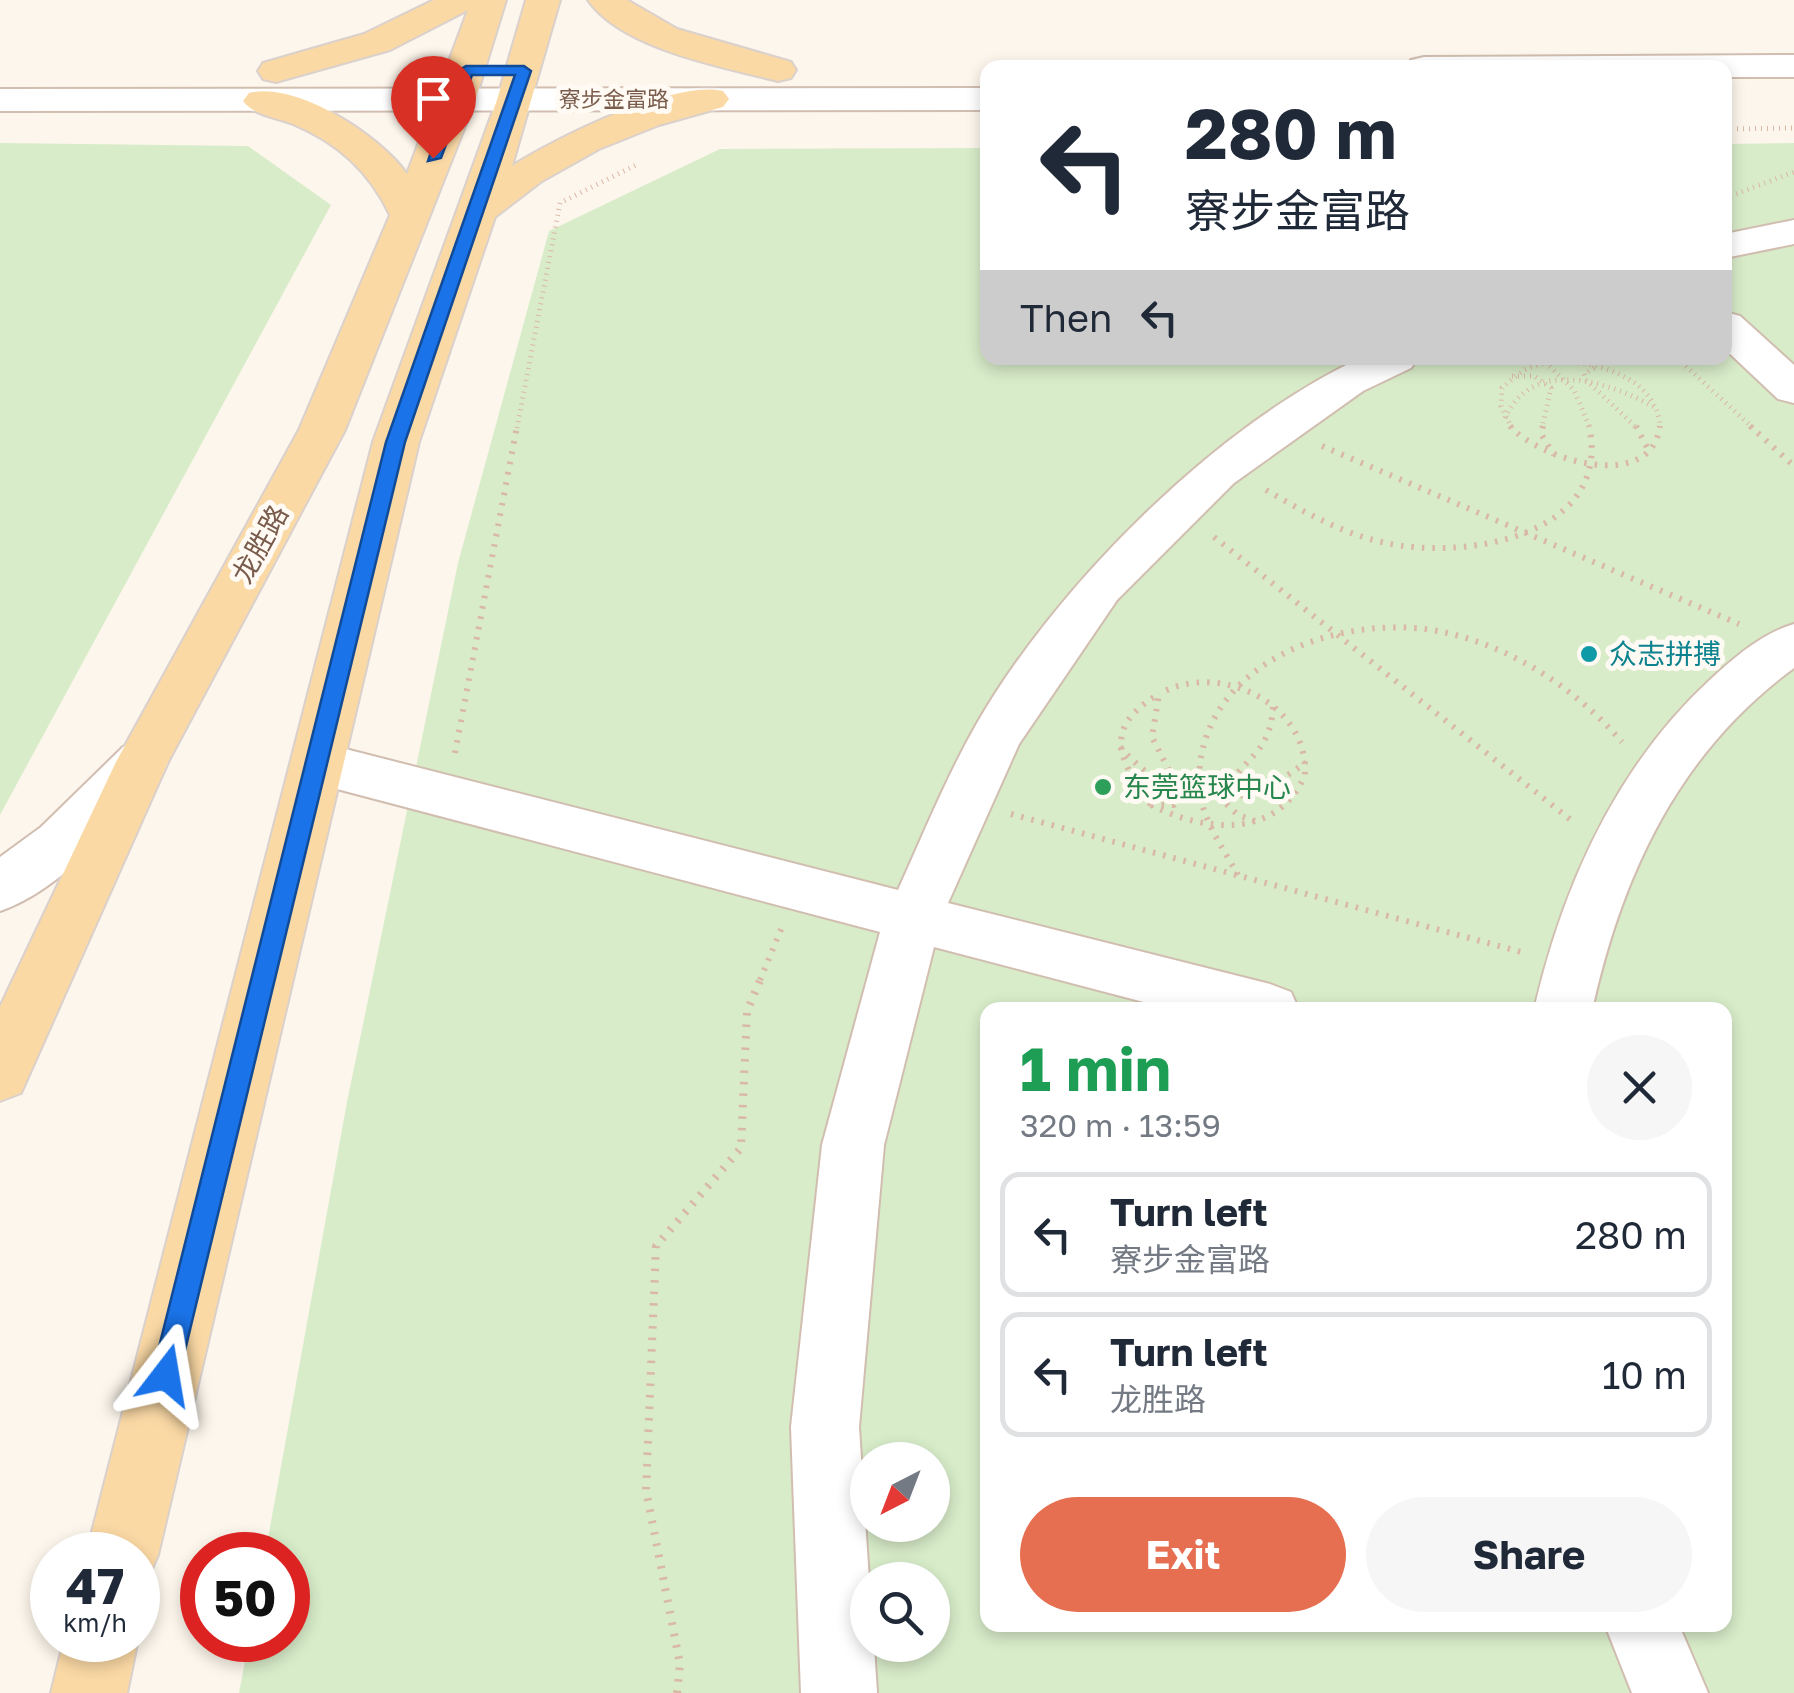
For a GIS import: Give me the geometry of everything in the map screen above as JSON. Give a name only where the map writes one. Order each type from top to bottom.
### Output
[{"type":"main road","points":[[269,86],[377,42],[461,0]]},
{"type":"main road","name":"龙胜路","points":[[0,1074],[92,863],[142,762],[322,430],[461,86],[488,0]]},
{"type":"main road","points":[[128,1532],[396,442],[520,85],[543,0]]},
{"type":"main road","points":[[605,0],[630,18],[674,40],[778,70]]},
{"type":"main road","points":[[269,86],[359,144],[392,176],[410,215]]},
{"type":"main road","points":[[476,214],[523,174],[579,142],[642,116],[710,99]]},
{"type":"main road","points":[[89,1693],[97,1662]]},
{"type":"street","points":[[1732,66],[1794,66]]},
{"type":"street","name":"寮步金富路","points":[[0,72],[269,86],[461,86],[778,70],[980,69]]},
{"type":"street","name":"寮步金富路","points":[[520,85],[710,99],[980,98]]},
{"type":"street","name":"寮步金富路","points":[[0,100],[269,86]]},
{"type":"street","points":[[1732,99],[1794,99]]},
{"type":"street","points":[[1732,245],[1794,232]]},
{"type":"street","points":[[1732,331],[1794,389]]},
{"type":"street","points":[[839,1693],[825,1427],[853,1145],[913,917],[997,735],[1100,588],[1228,465],[1348,382],[1382,365]]},
{"type":"street","points":[[1567,988],[1613,852],[1654,783],[1684,738],[1764,662],[1791,643]]},
{"type":"street","points":[[0,888],[60,844],[142,762]]},
{"type":"street","points":[[318,763],[1239,1002]]},
{"type":"street","points":[[1645,1632],[1670,1693]]},
{"type":"path","points":[[1732,128],[1794,128]]},
{"type":"path","points":[[447,796],[560,203],[643,161]]},
{"type":"path","points":[[1732,195],[1794,172]]},
{"type":"path","points":[[1534,365],[1512,376],[1502,388],[1499,404],[1504,420],[1518,435],[1554,456],[1591,464],[1616,464],[1648,450],[1661,428],[1656,408],[1626,379],[1583,365]]},
{"type":"path","points":[[1228,465],[1306,515],[1375,541],[1402,546],[1466,546],[1528,534],[1564,511],[1586,482],[1591,464],[1593,432],[1586,411],[1566,380],[1550,365]]},
{"type":"path","points":[[1684,365],[1794,466]]},
{"type":"path","points":[[1599,367],[1584,374],[1586,380],[1634,420],[1648,450]]},
{"type":"path","points":[[1512,376],[1534,376],[1548,382],[1553,392],[1541,434],[1554,456]]},
{"type":"path","points":[[1504,420],[1517,397],[1548,382],[1566,380],[1586,380],[1624,389],[1656,408]]},
{"type":"path","points":[[1280,428],[1791,643]]},
{"type":"path","points":[[1180,510],[1613,852]]},
{"type":"path","points":[[1238,875],[1212,827],[1199,785],[1205,743],[1216,710],[1234,686],[1291,647],[1336,634],[1440,631],[1500,652],[1557,680],[1609,725],[1654,783]]},
{"type":"path","points":[[1204,682],[1234,686],[1272,706],[1300,734],[1306,762],[1304,781],[1292,802],[1256,822],[1212,827],[1180,820],[1152,805],[1130,784],[1119,760],[1129,714],[1159,692],[1204,682]]},
{"type":"path","points":[[1159,692],[1152,738],[1181,794]]},
{"type":"path","points":[[1221,800],[1226,787],[1267,747],[1272,706]]},
{"type":"path","points":[[1119,746],[1148,776],[1181,794],[1202,799],[1221,800],[1267,791],[1306,762]]},
{"type":"path","points":[[1152,805],[1174,804],[1181,794]]},
{"type":"path","points":[[1221,800],[1238,815],[1256,822]]},
{"type":"path","points":[[966,802],[1238,875],[1567,988]]},
{"type":"path","points":[[677,1693],[680,1664],[646,1490],[656,1246],[742,1148],[747,1011],[799,888]]},
{"type":"green space","points":[[0,143],[248,146],[331,205],[0,815]]},
{"type":"green space","name":"东莞篮球中心","points":[[1794,143],[1794,1693],[239,1693],[245,1662],[310,1662],[310,1532],[269,1532],[347,1102],[458,563],[549,231],[720,149],[980,148],[980,365],[1732,365],[1732,144]]},
{"type":"place","name":"众志拼搏","points":[[1589,654]]},
{"type":"place","name":"东莞篮球中心","points":[[1103,787]]},
{"type":"route","points":[[166,1375],[396,442],[524,71],[466,71],[433,158]]}]
